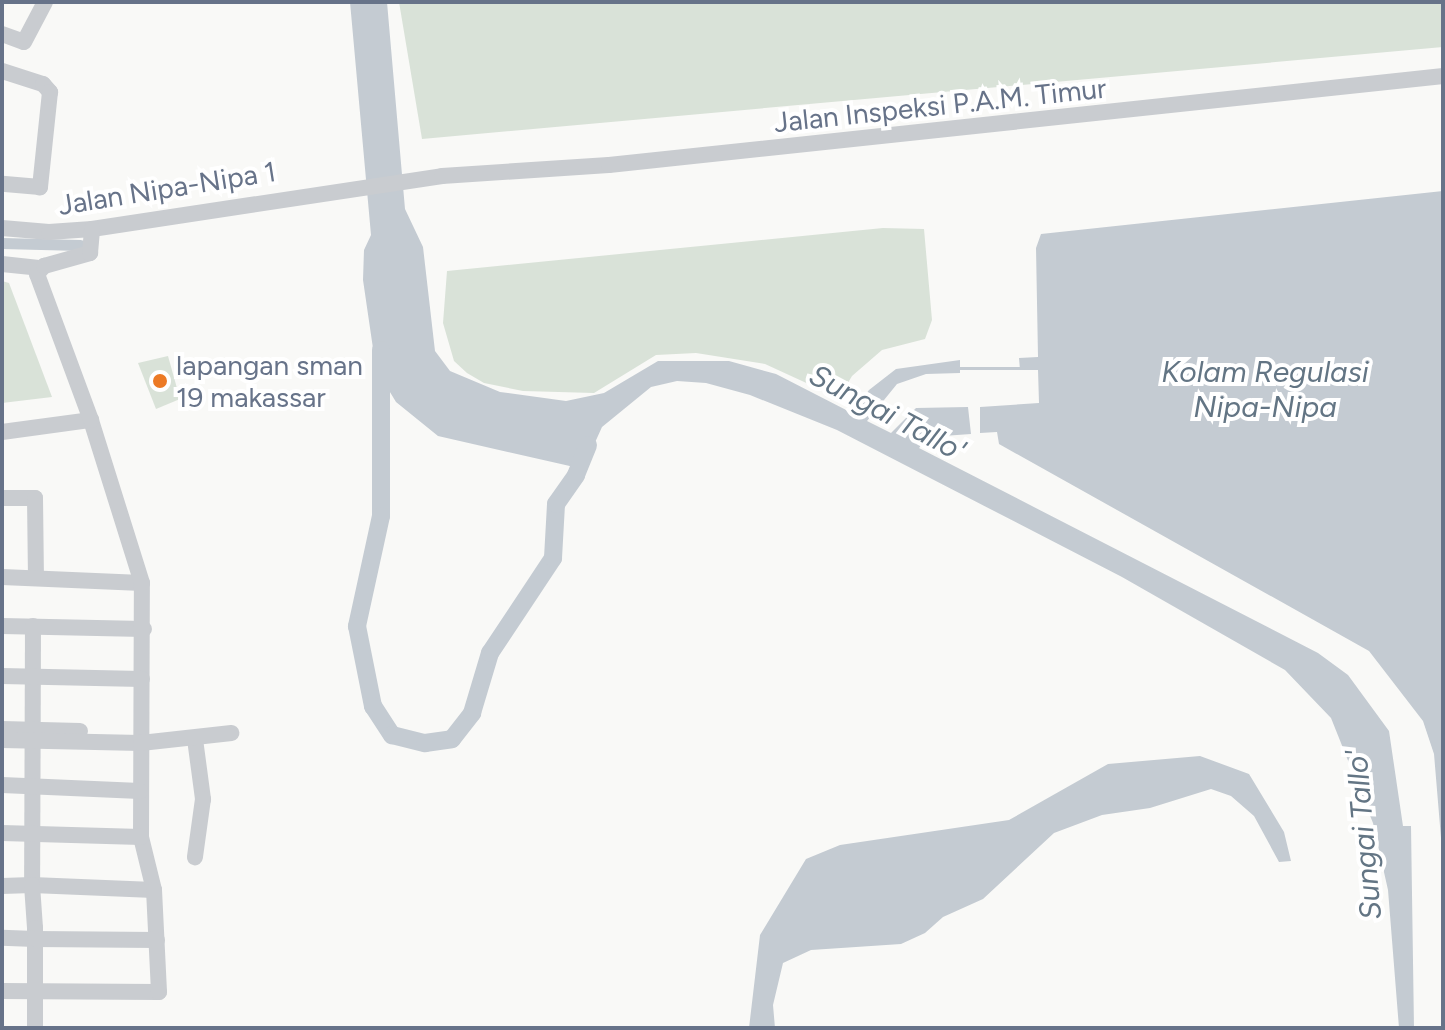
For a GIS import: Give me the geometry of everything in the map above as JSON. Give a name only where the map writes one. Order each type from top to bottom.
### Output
[{"type":"street","points":[[2,34],[20,42],[30,36],[45,2]]},
{"type":"street","points":[[2,72],[43,84],[50,92],[40,187],[2,184]]},
{"type":"street","name":"Jalan Inspeksi P.A.M. Timur","points":[[339,188],[442,176],[609,165],[1443,76]]},
{"type":"street","name":"Jalan Nipa-Nipa 1","points":[[2,228],[49,232],[92,229],[339,188]]},
{"type":"street","points":[[2,264],[39,268],[90,253],[92,229]]},
{"type":"street","points":[[2,991],[159,992],[154,890],[141,837],[142,583],[91,420],[38,280],[39,268]]},
{"type":"street","points":[[2,432],[91,420]]},
{"type":"street","points":[[2,498],[35,498],[36,577]]},
{"type":"street","points":[[2,577],[142,583]]},
{"type":"street","points":[[2,626],[144,629]]},
{"type":"street","points":[[33,626],[35,1028]]},
{"type":"street","points":[[2,676],[142,679]]},
{"type":"street","points":[[2,729],[33,735],[195,739],[231,733]]},
{"type":"street","points":[[2,740],[33,735]]},
{"type":"street","points":[[195,739],[203,799],[195,857]]},
{"type":"street","points":[[2,785],[140,791]]},
{"type":"street","points":[[2,833],[141,837]]},
{"type":"street","points":[[2,886],[154,890]]},
{"type":"street","points":[[2,938],[157,940]]},
{"type":"shaded area","points":[[399,2],[1443,2],[1443,47],[422,139]]},
{"type":"shaded area","points":[[883,228],[924,229],[932,320],[925,339],[882,350],[852,376],[839,398],[765,364],[696,353],[656,355],[594,393],[523,391],[484,383],[467,373],[454,361],[443,323],[447,271]]},
{"type":"shaded area","points":[[2,281],[9,283],[52,397],[2,403]]},
{"type":"shaded area","name":"lapangan sman 19 makassar","points":[[168,356],[180,399],[156,409],[138,363]]},
{"type":"water","points":[[350,2],[387,2],[405,209],[423,247],[435,351],[450,371],[500,392],[566,401],[604,393],[658,361],[729,361],[776,374],[852,413],[869,390],[896,369],[960,360],[960,373],[926,374],[897,384],[867,421],[891,433],[916,408],[968,407],[971,434],[929,437],[919,448],[1318,653],[1348,675],[1389,731],[1403,826],[1411,826],[1414,1028],[1399,1028],[1388,890],[1373,823],[1331,718],[1285,670],[1122,577],[837,430],[750,395],[706,383],[677,381],[651,387],[602,427],[583,469],[438,436],[396,402],[376,369],[363,280],[364,250],[371,235]]},
{"type":"water","name":"Kolam Regulasi Nipa-Nipa","points":[[1443,191],[1443,862],[1434,754],[1423,721],[1369,651],[999,444],[997,432],[980,433],[980,407],[1039,403],[1038,370],[1020,370],[1019,358],[1038,357],[1036,248],[1041,234]]},
{"type":"water","points":[[1200,756],[1249,774],[1284,832],[1291,861],[1279,862],[1254,816],[1231,796],[1211,789],[1150,808],[1102,815],[1054,833],[983,899],[943,917],[925,933],[901,944],[811,950],[783,963],[773,1005],[775,1028],[749,1028],[760,935],[806,859],[840,845],[1009,820],[1108,764]]},
{"type":"waterway","points":[[2,243],[80,245]]},
{"type":"waterway","name":"Sungai Tallo'","points":[[381,350],[381,516],[357,626],[373,706],[392,735],[425,743],[452,739],[472,713],[490,653],[553,558],[556,504],[576,475],[588,445]]},
{"type":"waterway","points":[[958,368],[1023,368]]},
{"type":"place","name":"lapangan sman 19 makassar","points":[[160,381]]}]
